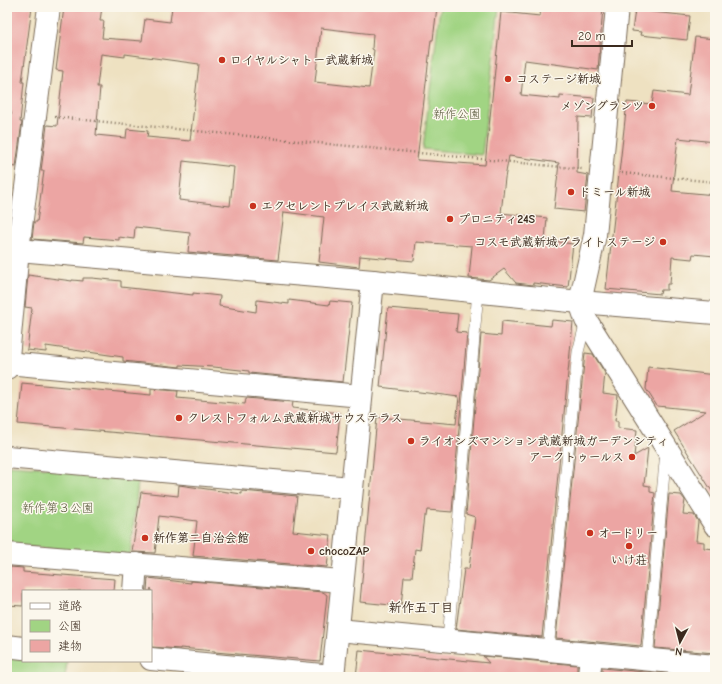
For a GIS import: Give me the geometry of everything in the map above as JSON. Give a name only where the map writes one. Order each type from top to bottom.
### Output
[{"type":"street","points":[[7,368],[13,250],[35,115],[49,7]]},
{"type":"street","points":[[617,7],[595,235],[583,311],[666,448],[715,525]]},
{"type":"street","points":[[13,250],[373,281],[478,292],[583,311],[715,313]]},
{"type":"street","points":[[152,659],[333,677],[373,281]]},
{"type":"street","points":[[7,363],[361,396]]},
{"type":"street","points":[[7,457],[351,488]]},
{"type":"street","points":[[7,554],[342,581]]},
{"type":"street","points":[[134,590],[136,564]]},
{"type":"street","points":[[338,630],[715,666]]},
{"type":"street","points":[[7,646],[22,648]]},
{"type":"street","points":[[589,677],[591,654]]},
{"type":"lane","points":[[448,640],[478,292]]},
{"type":"lane","points":[[548,650],[583,311]]},
{"type":"lane","points":[[647,660],[666,448]]},
{"type":"path","points":[[35,115],[715,182]]},
{"type":"green space","name":"新作公園","points":[[440,7],[499,7],[482,155],[423,149]]},
{"type":"green space","name":"新作第３公園","points":[[9,465],[139,474],[130,556],[7,545],[7,485]]},
{"type":"green space","points":[[7,656],[22,657],[22,662],[67,662],[65,677],[7,677]]},
{"type":"building","points":[[7,7],[32,7],[22,82],[24,82],[20,122],[22,122],[16,167],[7,166]]},
{"type":"building","points":[[64,7],[102,7],[100,21],[104,21],[102,38],[142,41],[145,19],[170,22],[172,7],[437,7],[433,40],[431,40],[417,160],[485,165],[501,12],[540,16],[541,7],[603,7],[598,70],[525,60],[521,95],[560,99],[560,95],[594,98],[592,118],[578,117],[577,173],[588,175],[584,212],[554,209],[559,163],[509,156],[505,178],[501,213],[547,218],[545,240],[573,244],[568,287],[533,283],[533,285],[516,283],[504,269],[489,280],[469,278],[472,246],[416,242],[414,261],[360,256],[359,267],[319,262],[324,217],[284,212],[278,260],[188,252],[190,233],[135,227],[134,239],[119,237],[119,240],[84,237],[83,243],[32,239],[34,222],[37,222],[44,171],[41,171],[47,125],[57,126],[63,71],[56,70]],"holes":[[[321,28],[373,34],[372,49],[374,50],[369,88],[315,82]],[[101,54],[125,57],[125,54],[199,64],[190,141],[147,137],[148,131],[127,129],[126,138],[96,135],[100,87],[97,87]],[[183,161],[234,167],[230,206],[179,200]]]},
{"type":"building","points":[[635,10],[690,16],[687,40],[640,35],[641,32],[632,31]]},
{"type":"building","points":[[695,37],[715,39],[715,142],[678,138],[672,191],[715,195],[715,256],[693,254],[692,259],[672,257],[670,284],[667,284],[667,290],[661,290],[660,294],[606,289],[627,102],[652,104],[654,91],[688,95]]},
{"type":"building","points":[[28,275],[72,281],[83,281],[83,278],[92,278],[121,281],[121,287],[193,295],[193,293],[220,296],[219,306],[256,312],[257,300],[289,304],[289,300],[329,305],[330,301],[352,303],[343,382],[249,373],[249,371],[214,367],[180,365],[180,367],[123,361],[123,357],[46,346],[46,352],[27,350],[32,308],[25,307]]},
{"type":"building","name":"ライオンズマンション武蔵新城ガーデンシティ","points":[[388,308],[458,314],[456,332],[467,333],[452,512],[427,510],[426,516],[424,516],[420,550],[415,549],[412,577],[404,577],[401,606],[360,602],[377,417],[456,424],[459,397],[380,387]]},
{"type":"building","points":[[552,320],[573,322],[542,637],[456,629],[464,569],[469,569],[475,517],[466,514],[481,334],[501,336],[502,321],[551,326]]},
{"type":"building","points":[[585,353],[593,354],[605,373],[603,393],[618,395],[615,421],[618,421],[618,428],[637,430],[634,456],[648,448],[644,485],[650,486],[650,492],[655,493],[641,646],[556,638]]},
{"type":"building","points":[[648,367],[715,375],[715,496],[674,431],[706,411],[657,406],[646,389]]},
{"type":"building","name":"クレストフォルム武蔵新城サウステラス","points":[[22,383],[151,395],[151,389],[178,391],[177,398],[245,404],[246,398],[293,402],[292,408],[340,413],[336,452],[18,424]]},
{"type":"building","points":[[179,485],[242,494],[242,491],[297,496],[293,531],[331,535],[327,567],[193,556],[197,521],[159,516],[155,553],[132,552],[141,492],[178,496]]},
{"type":"building","points":[[669,494],[681,495],[685,500],[683,514],[694,515],[698,521],[696,541],[704,542],[704,548],[715,549],[715,653],[655,648]]},
{"type":"building","points":[[10,567],[23,568],[23,572],[115,579],[114,590],[22,590],[22,606],[7,605]]},
{"type":"building","points":[[148,578],[191,583],[191,581],[323,592],[327,595],[320,661],[180,648],[152,647],[152,590],[147,590]]},
{"type":"building","points":[[359,650],[489,663],[483,656],[577,665],[577,677],[356,677]]},
{"type":"building","points":[[602,668],[686,676],[686,677],[602,677]]},
{"type":"place","name":"ロイヤルシャトー武蔵新城","points":[[222,60]]},
{"type":"place","name":"コステージ新城","points":[[508,79]]},
{"type":"place","name":"メゾングランツ","points":[[652,106]]},
{"type":"place","name":"ドミール新城","points":[[571,192]]},
{"type":"place","name":"エクセレントプレイス武蔵新城","points":[[253,206]]},
{"type":"place","name":"プロニティ24S","points":[[450,219]]},
{"type":"place","name":"コスモ武蔵新城ブライトステージ","points":[[663,242]]},
{"type":"place","name":"クレストフォルム武蔵新城サウステラス","points":[[179,418]]},
{"type":"place","name":"ライオンズマンション武蔵新城ガーデンシティ","points":[[411,441]]},
{"type":"place","name":"アークトゥールス","points":[[632,457]]},
{"type":"place","name":"オードリー","points":[[590,533]]},
{"type":"place","name":"新作第二自治会館","points":[[145,538]]},
{"type":"place","name":"いけ荘","points":[[629,546]]},
{"type":"place","name":"chocoZAP","points":[[311,551]]},
{"type":"district","name":"新作五丁目","points":[[421,607]]}]
